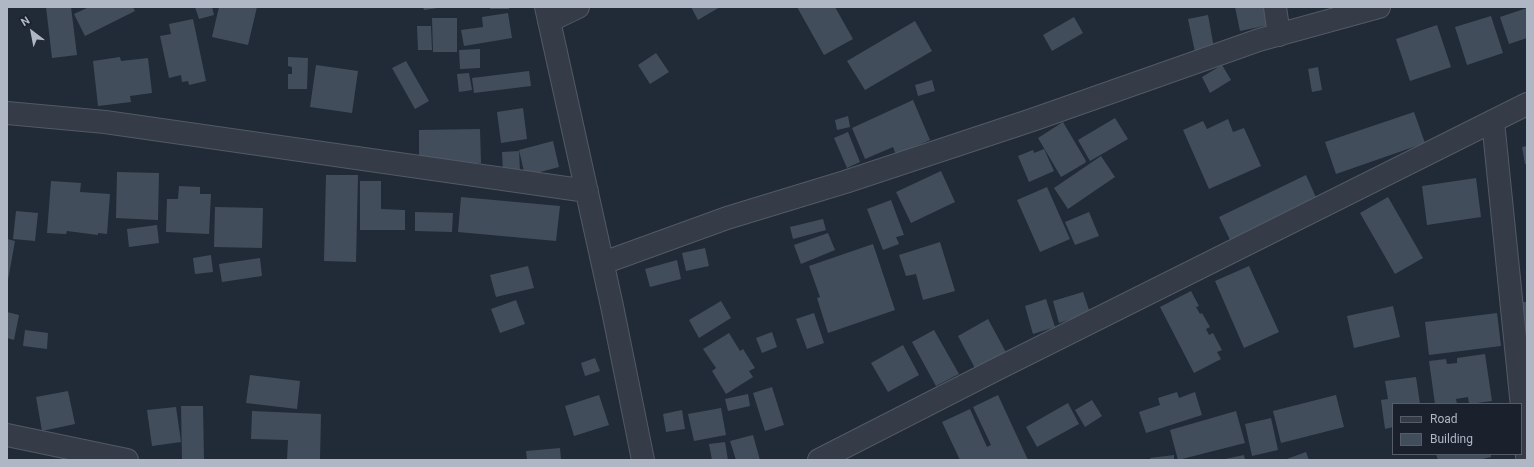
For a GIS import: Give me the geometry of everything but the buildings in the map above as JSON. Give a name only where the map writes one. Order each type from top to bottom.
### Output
[{"type":"street","points":[[578,7],[548,14],[603,263],[643,460]]},
{"type":"street","points":[[1275,7],[1280,35]]},
{"type":"street","points":[[603,263],[727,218],[845,182],[972,140],[1259,40],[1379,7]]},
{"type":"street","points":[[819,460],[997,369],[1527,104]]},
{"type":"street","points":[[7,113],[105,122],[587,192]]},
{"type":"street","points":[[1493,121],[1522,403]]},
{"type":"street","points":[[1522,407],[1527,456]]},
{"type":"street","points":[[7,435],[127,460]]}]
